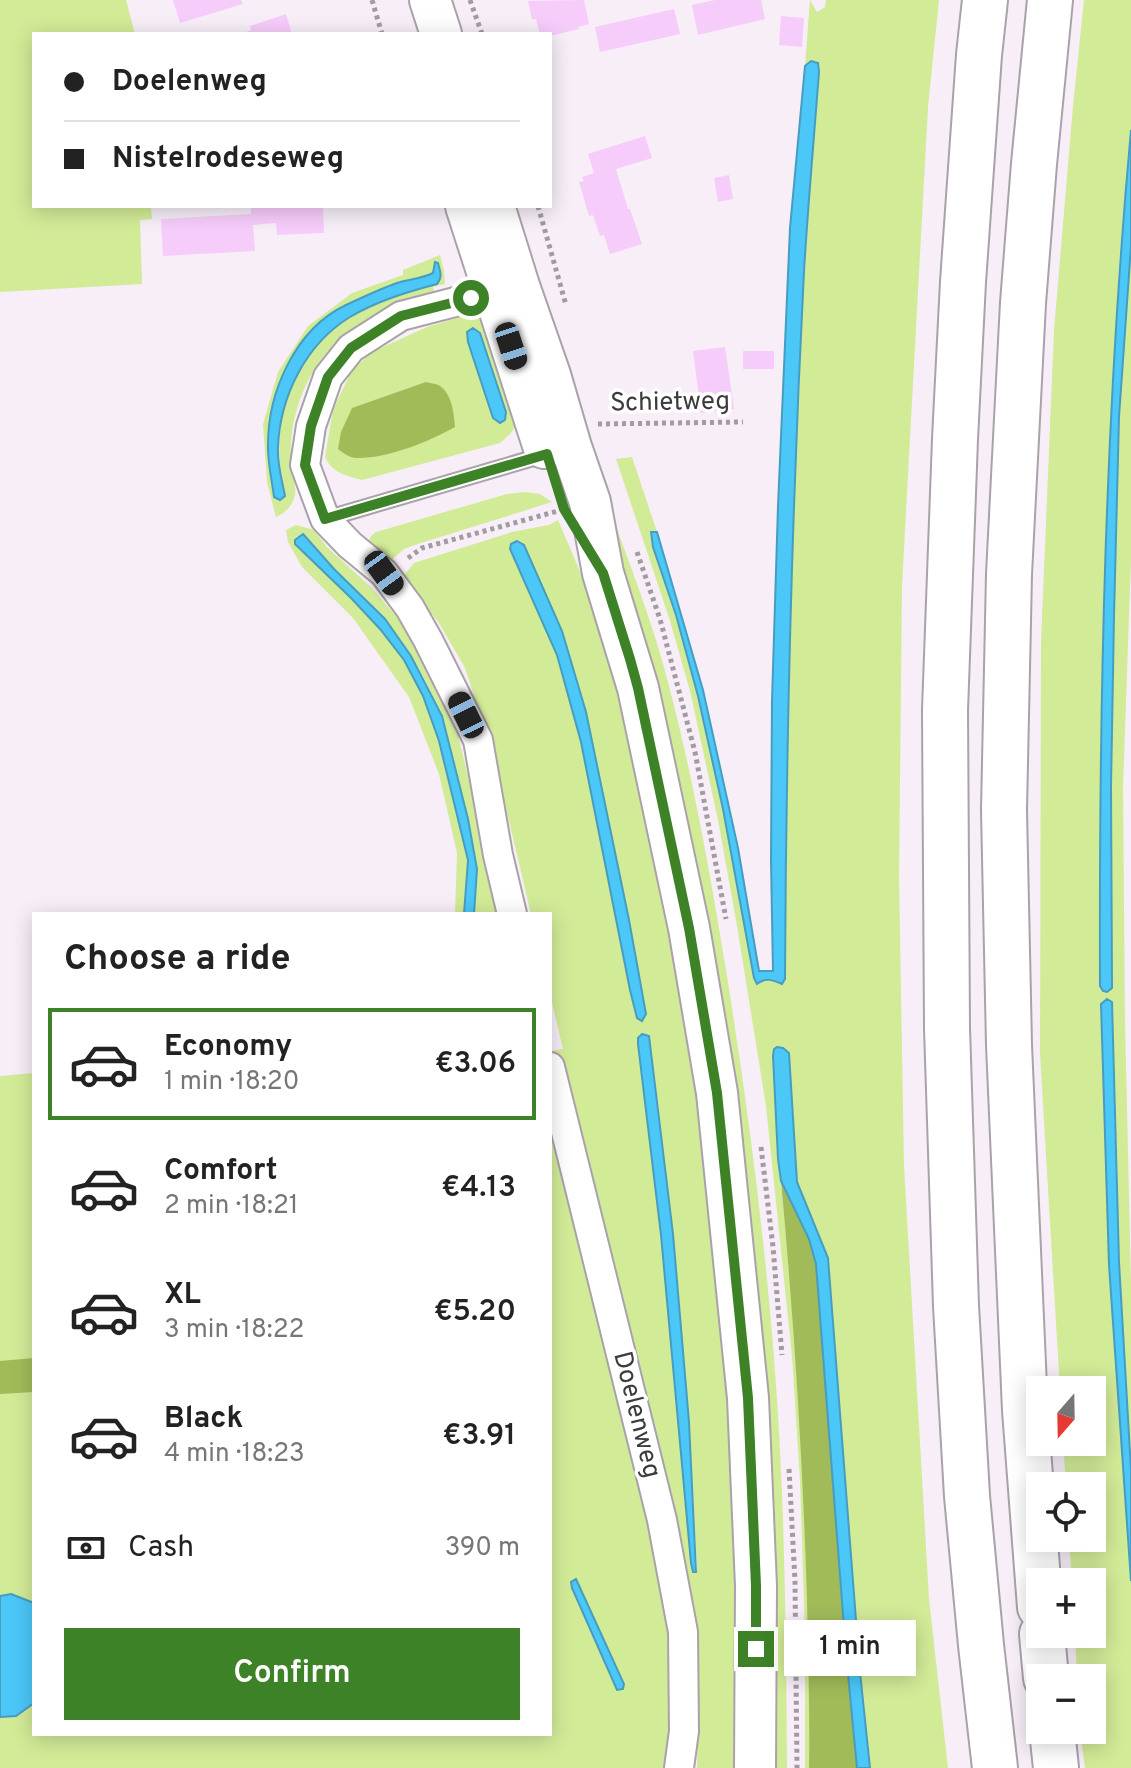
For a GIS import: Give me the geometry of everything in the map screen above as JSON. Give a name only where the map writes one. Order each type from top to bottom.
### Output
[{"type":"highway","points":[[985,0],[964,267],[955,439],[945,710],[946,996],[956,1306],[967,1496],[995,1768]]},
{"type":"highway","points":[[1037,1568],[1025,1410],[1009,1045],[1004,810],[1009,574],[1023,303],[1050,0]]},
{"type":"highway","points":[[1053,1744],[1056,1768]]},
{"type":"street","points":[[402,0],[412,32]]},
{"type":"street","points":[[430,0],[440,32]]},
{"type":"street","points":[[467,208],[550,375],[590,502],[603,573],[638,688],[689,928],[717,1093],[748,1398],[756,1586],[755,1768]]},
{"type":"street","points":[[494,208],[506,289]]},
{"type":"street","points":[[506,289],[401,316],[351,348],[328,377],[311,426],[305,465],[325,519],[384,573],[410,608],[478,740],[512,912]]},
{"type":"street","points":[[571,442],[564,509],[603,573]]},
{"type":"street","name":"Doelenweg","points":[[552,1075],[662,1520],[683,1632],[684,1731],[679,1768]]},
{"type":"lane","points":[[325,519],[571,442]]},
{"type":"path","points":[[372,0],[381,32]]},
{"type":"path","points":[[470,0],[481,32]]},
{"type":"path","name":"Schietweg","points":[[571,442],[743,422]]},
{"type":"path","points":[[384,573],[422,548],[564,509]]},
{"type":"path","points":[[636,549],[677,677]]},
{"type":"green space","points":[[0,0],[126,0],[134,32],[32,32],[32,208],[151,208],[152,219],[140,220],[142,284],[0,292]]},
{"type":"green space","points":[[810,0],[817,12],[825,7],[826,0],[939,0],[928,107],[902,586],[899,877],[904,1166],[929,1599],[948,1768],[870,1768],[828,1258],[797,1182],[789,1054],[773,1056],[778,1159],[804,1485],[810,1726],[809,1768],[805,1768],[800,1480],[792,1356],[766,1106],[718,820],[690,691],[616,459],[632,457],[657,532],[651,532],[651,540],[682,638],[706,732],[754,978],[782,984],[785,979],[788,714],[796,448],[804,271],[819,72],[811,62],[805,66]]},
{"type":"green space","points":[[1084,0],[1131,0],[1131,130],[1119,262],[1104,600],[1100,986],[1103,990],[1112,988],[1115,523],[1131,246],[1131,559],[1123,787],[1131,1470],[1115,1160],[1101,1004],[1109,1265],[1131,1581],[1131,1768],[1085,1768],[1082,1744],[1106,1744],[1106,1664],[1076,1664],[1076,1648],[1106,1648],[1106,1568],[1071,1568],[1070,1552],[1106,1552],[1106,1472],[1065,1472],[1064,1456],[1106,1456],[1106,1376],[1059,1376],[1040,1054],[1041,642],[1054,330]]},
{"type":"green space","points":[[440,255],[445,284],[433,287],[435,296],[380,315],[355,328],[322,358],[300,399],[293,429],[291,459],[295,495],[288,509],[276,517],[267,482],[263,424],[278,372],[308,326],[352,293],[403,275],[403,270]],"holes":[[[435,262],[437,284],[360,311],[330,331],[314,349],[300,368],[283,413],[280,437],[283,484],[274,497],[268,454],[273,406],[288,365],[312,330],[346,305],[433,273]]]},
{"type":"green space","points":[[461,317],[479,318],[492,326],[518,423],[510,434],[500,443],[362,480],[332,467],[325,457],[333,410],[352,370],[372,352],[427,327]]},
{"type":"green space","points":[[426,382],[439,385],[447,394],[455,427],[420,444],[380,456],[355,458],[338,449],[341,432],[352,408]]},
{"type":"green space","points":[[507,494],[540,494],[552,502],[404,549],[387,564],[367,545],[376,532]]},
{"type":"green space","points":[[610,510],[642,597],[678,722],[708,867],[741,1071],[765,1262],[778,1409],[787,1768],[773,1768],[766,1470]]},
{"type":"green space","points":[[558,520],[584,581],[614,664],[665,900],[700,1107],[725,1350],[740,1647],[739,1768],[697,1768],[699,1682],[690,1587],[683,1558],[683,1768],[0,1768],[0,1076],[32,1073],[32,1736],[552,1736],[552,1051],[563,1049],[552,1002],[552,912],[531,912],[492,749],[465,668],[439,623],[407,583],[405,574],[414,563],[512,532],[549,525]],"holes":[[[510,549],[562,631],[586,712],[629,920],[646,1014],[642,1021],[637,1018],[630,990],[581,742],[557,655]],[[642,1034],[649,1036],[673,1234],[689,1422],[697,1569],[693,1572],[661,1235],[638,1044]]]},
{"type":"green space","points":[[296,525],[314,530],[404,625],[452,712],[502,912],[474,912],[477,869],[442,716],[412,656],[385,619],[334,569],[295,545],[380,629],[404,660],[423,696],[439,741],[468,860],[464,912],[455,912],[457,853],[439,774],[409,697],[353,618],[302,567],[288,542],[286,530]]},
{"type":"green space","points":[[781,1181],[809,1239],[816,1264],[858,1768],[809,1768],[803,1497]]},
{"type":"green space","points":[[32,1358],[32,1392],[0,1394],[0,1361]]},
{"type":"water","points":[[811,61],[818,63],[819,72],[804,271],[796,448],[788,714],[785,979],[782,984],[766,980],[757,984],[698,696],[651,532],[657,532],[703,690],[738,848],[759,971],[773,971],[772,701],[778,506],[790,228],[805,66]]},
{"type":"water","points":[[1131,130],[1131,246],[1119,417],[1114,616],[1112,988],[1107,992],[1100,986],[1105,558],[1115,343]]},
{"type":"water","points":[[435,262],[440,274],[437,284],[392,298],[350,317],[334,328],[308,357],[284,409],[278,453],[285,496],[280,500],[274,497],[268,454],[269,427],[279,385],[299,346],[328,316],[384,288],[433,273]]},
{"type":"water","points":[[473,328],[480,333],[506,412],[505,420],[500,423],[493,418],[468,342],[467,332]]},
{"type":"water","points":[[303,534],[385,619],[411,656],[442,716],[477,869],[474,912],[464,912],[468,860],[439,741],[423,696],[404,660],[380,629],[295,544],[295,540]]},
{"type":"water","points":[[517,541],[524,545],[562,631],[586,712],[629,920],[646,1014],[642,1021],[637,1018],[630,990],[581,742],[557,655],[510,549],[511,544]]},
{"type":"water","points":[[1107,999],[1112,1002],[1119,1262],[1131,1470],[1131,1581],[1109,1265],[1101,1004]]},
{"type":"water","points":[[642,1034],[649,1036],[673,1234],[689,1422],[696,1572],[693,1572],[691,1563],[661,1235],[638,1044]]},
{"type":"water","points":[[777,1047],[789,1053],[797,1182],[828,1258],[870,1768],[857,1768],[816,1264],[809,1239],[781,1181],[778,1159],[773,1056]]},
{"type":"water","points":[[576,1579],[624,1684],[623,1689],[617,1690],[572,1588],[571,1582]]},
{"type":"water","points":[[11,1594],[32,1602],[32,1704],[16,1716],[0,1717],[0,1596]]},
{"type":"building","points":[[173,0],[241,0],[243,4],[180,23]]},
{"type":"building","points":[[584,0],[589,24],[552,36],[552,32],[539,32],[536,19],[532,19],[528,1]]},
{"type":"building","points":[[715,0],[761,0],[765,19],[698,35],[692,5]]},
{"type":"building","points":[[674,9],[680,34],[600,52],[595,27]]},
{"type":"building","points":[[286,14],[291,32],[246,32],[251,30],[250,26]]},
{"type":"building","points":[[781,16],[804,18],[802,47],[779,45]]},
{"type":"building","points":[[645,136],[652,158],[616,169],[642,244],[610,254],[593,215],[589,216],[579,182],[584,181],[582,177],[594,173],[588,154]]},
{"type":"building","points":[[729,175],[733,199],[718,202],[714,178]]},
{"type":"building","points":[[251,208],[323,208],[324,233],[277,235],[276,223],[253,225],[255,251],[163,256],[161,219],[251,214]]},
{"type":"building","points":[[725,347],[734,409],[701,413],[693,351]]},
{"type":"building","points":[[743,351],[774,351],[774,369],[743,369]]},
{"type":"route","points":[[471,298],[401,316],[351,348],[328,377],[311,426],[305,465],[325,519],[547,454],[564,509],[603,573],[638,688],[689,928],[717,1093],[748,1398],[756,1649]]}]
